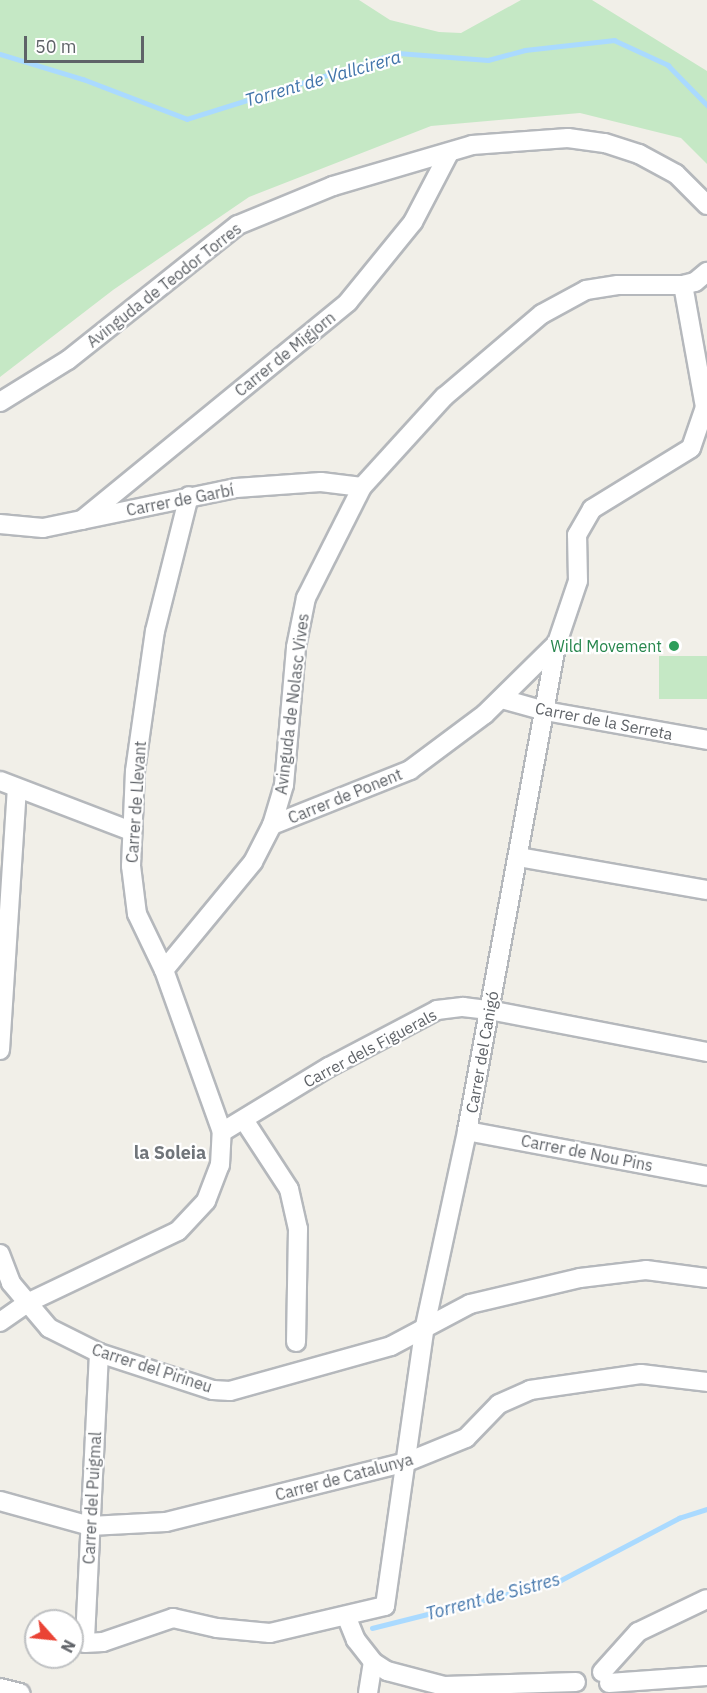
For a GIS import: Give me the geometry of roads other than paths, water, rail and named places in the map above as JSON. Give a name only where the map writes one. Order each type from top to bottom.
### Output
[{"type":"street","name":"Avinguda de Teodor Torres","points":[[0,402],[68,360],[238,225],[333,186],[472,145],[568,138],[605,143],[639,154],[675,174],[707,205]]},
{"type":"street","name":"Carrer de Migjorn","points":[[82,520],[348,302],[413,222],[449,153]]},
{"type":"street","points":[[683,285],[695,282],[707,272]]},
{"type":"street","name":"Avinguda de Nolasc Vives","points":[[164,970],[253,862],[272,825],[284,785],[296,647],[306,598],[362,487],[444,398],[542,314],[586,290],[618,285],[683,285]]},
{"type":"street","name":"Carrer de Ponent","points":[[272,825],[410,770],[502,699],[557,643],[578,581],[577,535],[592,509],[691,448],[705,407],[683,285]]},
{"type":"street","name":"Carrer de Garbí","points":[[0,524],[43,528],[189,496],[321,482],[362,487]]},
{"type":"street","name":"Carrer de Llevant","points":[[27,1303],[178,1231],[206,1201],[220,1165],[222,1132],[164,970],[137,914],[131,831],[135,771],[154,631],[189,496]]},
{"type":"street","name":"Carrer del Canigó","points":[[407,1462],[425,1326],[467,1131],[557,643]]},
{"type":"street","name":"Carrer de la Serreta","points":[[502,699],[545,711],[707,740]]},
{"type":"street","points":[[0,781],[131,831]]},
{"type":"street","points":[[0,1050],[17,789]]},
{"type":"street","points":[[518,858],[707,890]]},
{"type":"street","name":"Carrer dels Figuerals","points":[[222,1132],[329,1067],[437,1010],[489,1010],[707,1052]]},
{"type":"street","points":[[244,1120],[290,1189],[298,1228],[296,1342]]},
{"type":"street","name":"Carrer de Nou Pins","points":[[467,1131],[707,1176]]},
{"type":"street","name":"Carrer del Pirineu","points":[[0,1254],[11,1283],[49,1328],[99,1353],[197,1387],[230,1391],[391,1346],[470,1304],[580,1278],[646,1270],[707,1278]]},
{"type":"street","points":[[0,1322],[27,1303]]},
{"type":"street","name":"Carrer del Puigmal","points":[[99,1353],[85,1643],[103,1642],[173,1618],[217,1628],[270,1633],[347,1618]]},
{"type":"street","name":"Carrer de Catalunya","points":[[0,1501],[90,1526],[166,1522],[407,1462],[466,1438],[499,1404],[530,1390],[641,1374],[707,1382]]},
{"type":"street","points":[[407,1462],[385,1606],[347,1618],[356,1640],[373,1662],[387,1671],[444,1686],[576,1687],[586,1670],[606,1683],[707,1676]]},
{"type":"street","points":[[606,1683],[638,1632],[707,1599]]},
{"type":"street","points":[[368,1693],[373,1662]]},
{"type":"street","points":[[0,1688],[20,1693]]},
{"type":"waterway","name":"Torrent de Vallcirera","points":[[0,54],[83,79],[187,119],[398,53],[488,60],[525,50],[614,40],[668,65],[707,105]]},
{"type":"waterway","name":"Torrent de Sistres","points":[[372,1628],[559,1581],[679,1518],[707,1509]]},
{"type":"place","name":"Wild Movement","points":[[674,646]]},
{"type":"district","name":"la Soleia","points":[[170,1153]]}]
